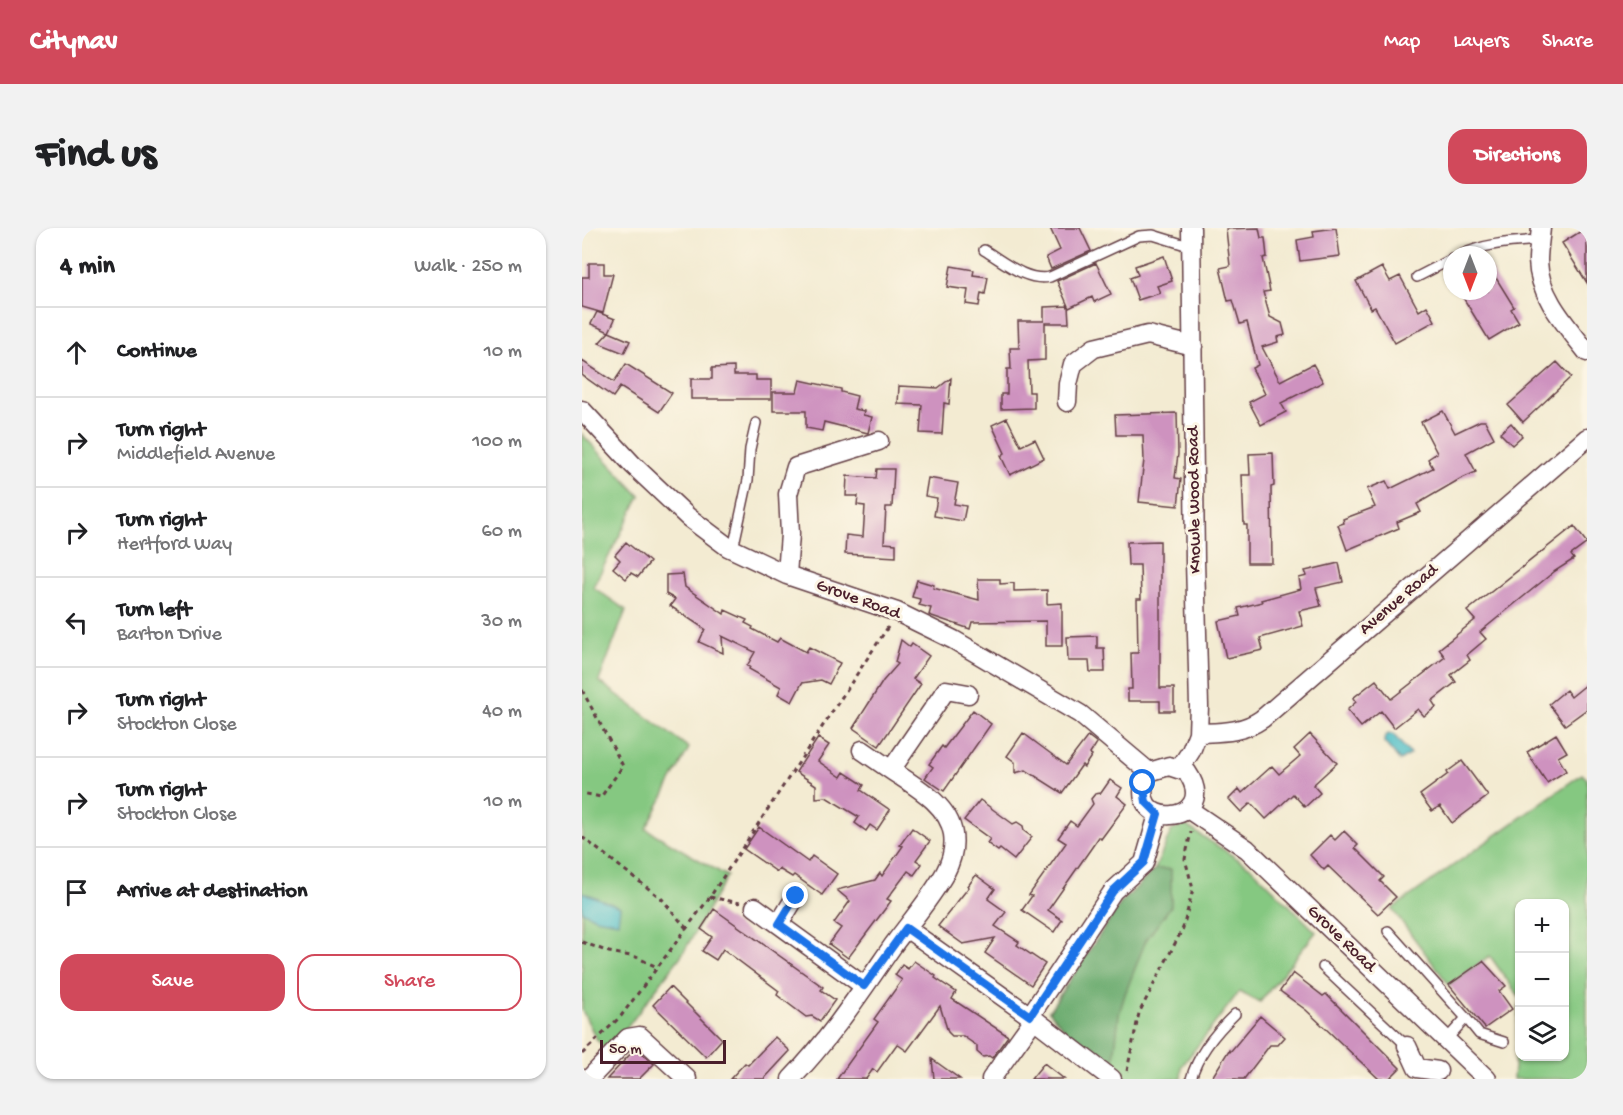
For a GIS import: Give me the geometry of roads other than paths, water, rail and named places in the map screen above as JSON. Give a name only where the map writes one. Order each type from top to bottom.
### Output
[{"type":"street","name":"Knowle Wood Road","points":[[1180,768],[1191,751],[1198,733],[1191,228]]},
{"type":"street","points":[[1541,234],[1538,262],[1542,282],[1554,309],[1587,352]]},
{"type":"street","points":[[1066,402],[1073,364],[1094,348],[1148,335],[1193,346]]},
{"type":"street","name":"Grove Road","points":[[582,410],[633,465],[688,518],[733,549],[787,575],[897,612],[954,640],[1080,714],[1149,772]]},
{"type":"street","name":"Avenue Road","points":[[1198,733],[1228,732],[1250,727],[1262,719],[1587,438]]},
{"type":"street","points":[[787,575],[790,534],[788,494],[796,467],[879,441]]},
{"type":"street","points":[[891,770],[940,684],[968,694]]},
{"type":"street","points":[[791,1079],[808,1062],[906,928],[945,872],[954,850],[953,831],[946,814],[936,802],[862,750]]},
{"type":"street","points":[[1169,766],[1187,772],[1194,784],[1192,811],[1176,816],[1158,814],[1151,810],[1144,795],[1143,783],[1149,772],[1169,766]]},
{"type":"street","name":"Grove Road","points":[[1192,811],[1248,849],[1487,1079]]},
{"type":"street","points":[[991,1079],[1113,891],[1144,862],[1158,814]]},
{"type":"street","points":[[779,924],[796,896]]},
{"type":"street","points":[[754,907],[864,986]]},
{"type":"street","points":[[906,928],[1032,1018],[1112,1079]]},
{"type":"street","points":[[589,1079],[628,1038],[640,1036],[687,1079]]},
{"type":"street","points":[[1407,1046],[1412,1074],[1438,1071]]},
{"type":"lane","points":[[1485,246],[1541,234]]},
{"type":"lane","points":[[984,250],[1028,275],[1040,279],[1050,277],[1139,236],[1153,235],[1192,247]]},
{"type":"lane","points":[[1418,277],[1443,264]]},
{"type":"lane","points":[[733,549],[748,480],[750,449],[756,423]]},
{"type":"lane","points":[[1388,931],[1479,1034],[1504,1042]]},
{"type":"lane","points":[[1323,967],[1407,1046]]},
{"type":"lane","points":[[1191,1079],[1197,1061],[1216,1032],[1235,1014]]},
{"type":"lane","points":[[1446,1040],[1466,1017]]},
{"type":"water","points":[[1393,734],[1410,754],[1400,761],[1384,742],[1385,736]]},
{"type":"water","points":[[582,892],[620,907],[618,922],[595,918],[582,911]]}]
